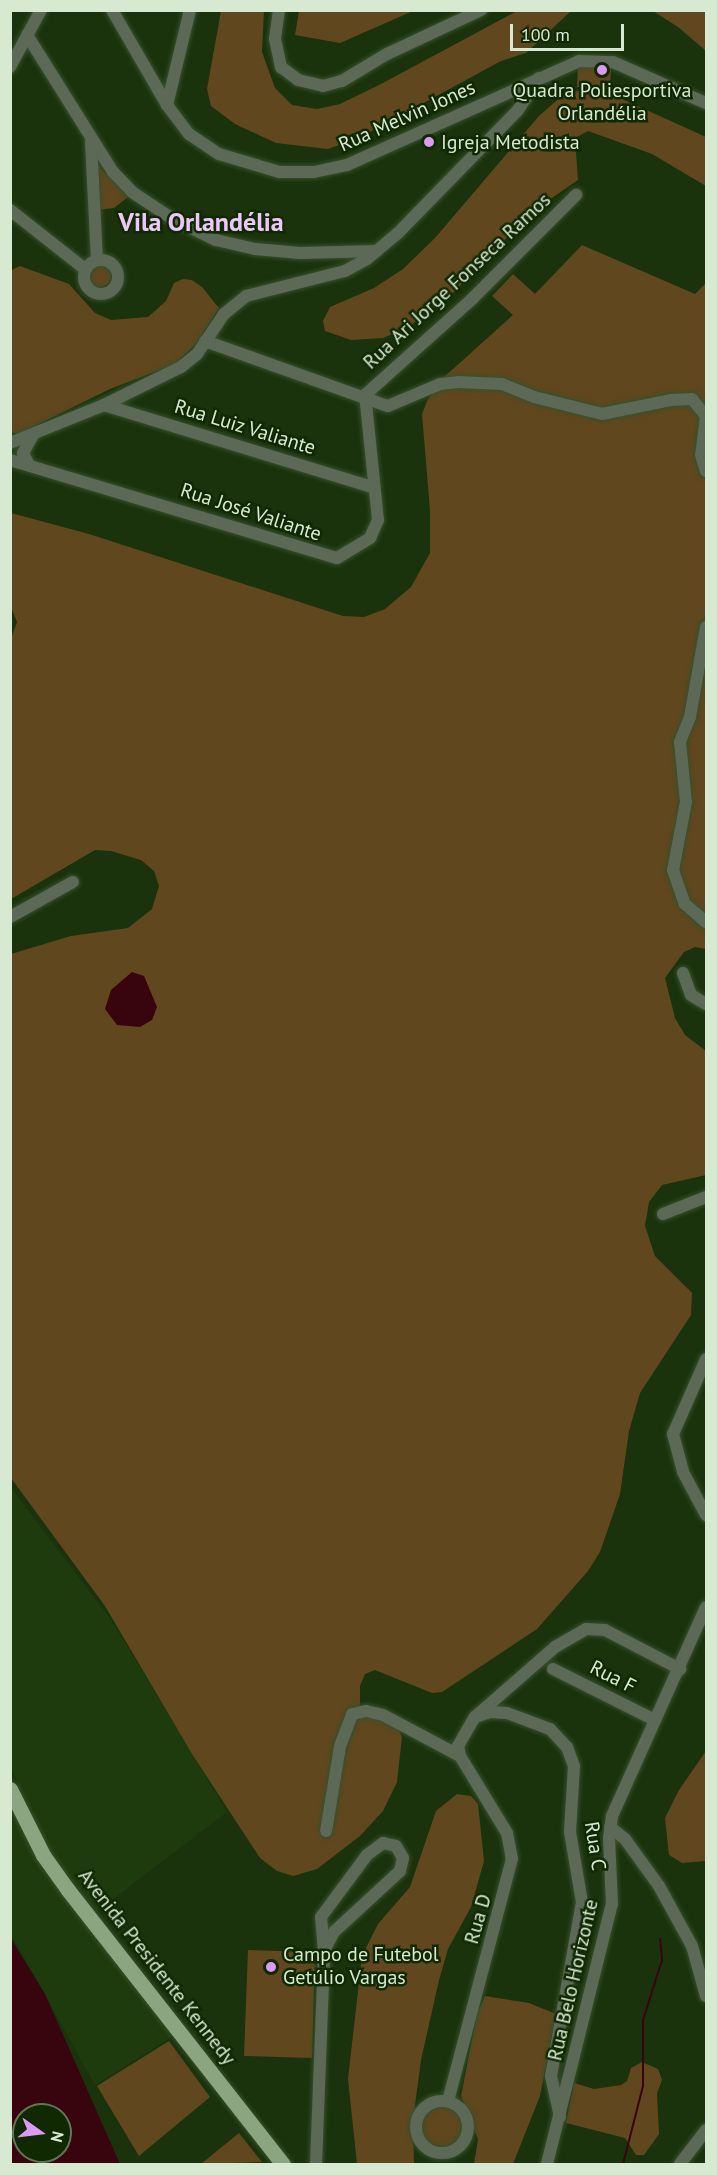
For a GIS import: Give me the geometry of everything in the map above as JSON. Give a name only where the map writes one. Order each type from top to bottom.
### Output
[{"type":"main road","name":"Avenida Presidente Kennedy","points":[[10,1789],[44,1855],[68,1890],[283,2164]]},
{"type":"street","points":[[10,67],[41,10]]},
{"type":"street","name":"Rua Melvin Jones","points":[[112,10],[167,105],[189,134],[219,154],[279,172],[314,172],[347,165],[579,61],[613,62],[706,103]]},
{"type":"street","points":[[167,105],[190,10]]},
{"type":"street","points":[[279,10],[275,39],[281,67],[298,80],[324,86],[342,81],[387,54],[481,10]]},
{"type":"street","points":[[27,35],[91,142],[132,192],[171,218],[216,240],[277,252],[377,251]]},
{"type":"street","points":[[10,443],[104,405],[181,367],[205,341],[224,314],[246,296],[345,271],[377,251],[518,110],[540,77]]},
{"type":"street","points":[[91,142],[97,260]]},
{"type":"street","name":"Rua Ari Jorge Fonseca Ramos","points":[[365,395],[473,298],[576,195]]},
{"type":"street","points":[[10,210],[85,269]]},
{"type":"street","points":[[71,256],[87,256],[95,242]]},
{"type":"street","points":[[97,260],[108,261],[116,269],[118,279],[111,290],[100,294],[88,289],[84,279],[85,269],[97,260]]},
{"type":"street","points":[[205,341],[229,352],[365,395],[388,406],[411,399],[440,384],[483,382],[602,414],[688,398],[699,403],[705,414],[701,449],[706,471]]},
{"type":"street","name":"Rua José Valiante","points":[[10,460],[337,558],[357,548],[376,529],[365,395]]},
{"type":"street","name":"Rua Luiz Valiante","points":[[104,405],[373,487]]},
{"type":"street","points":[[29,465],[23,453],[34,434]]},
{"type":"street","points":[[706,627],[690,717],[680,742],[686,802],[673,870],[685,904],[706,922]]},
{"type":"street","points":[[10,918],[73,882]]},
{"type":"street","points":[[683,973],[691,995],[706,1004]]},
{"type":"street","points":[[663,1214],[706,1197]]},
{"type":"street","points":[[706,1359],[673,1434],[683,1472],[706,1515]]},
{"type":"street","name":"Rua Belo Horizonte","points":[[547,2164],[612,1904],[610,1827],[624,1781],[680,1669],[706,1607]]},
{"type":"street","points":[[442,1743],[453,1742],[496,1696],[561,1642],[586,1629],[611,1633],[680,1669]]},
{"type":"street","name":"Rua F","points":[[553,1669],[655,1720]]},
{"type":"street","points":[[496,1696],[492,1705],[496,1712]]},
{"type":"street","name":"Rua C","points":[[475,1717],[496,1712],[526,1717],[550,1729],[567,1747],[574,1766],[570,1833],[582,1902],[550,2076],[560,2117]]},
{"type":"street","name":"Rua D","points":[[326,1831],[340,1746],[352,1714],[378,1713],[442,1743],[460,1756],[507,1833],[512,1864],[448,2102]]},
{"type":"street","name":"Rua D","points":[[460,1756],[459,1741],[466,1728]]},
{"type":"street","points":[[610,1827],[625,1839],[662,1891],[695,1953],[706,1996]]},
{"type":"street","points":[[316,2164],[324,1951],[320,1923],[325,1911],[367,1855],[383,1843],[393,1844],[404,1858],[400,1871],[334,1932],[324,1951]]},
{"type":"street","points":[[448,2102],[465,2114],[468,2132],[455,2150],[436,2153],[419,2140],[416,2122],[426,2106],[448,2102]]},
{"type":"street","points":[[680,2164],[706,2130]]},
{"type":"shaded area","points":[[299,10],[413,11],[340,43],[295,35]]},
{"type":"shaded area","points":[[221,11],[264,11],[262,52],[275,88],[292,105],[317,109],[340,104],[381,84],[517,11],[571,11],[526,53],[501,61],[359,138],[328,149],[276,143],[235,124],[211,106],[207,89]]},
{"type":"shaded area","points":[[653,11],[706,11],[706,51],[678,27]]},
{"type":"shaded area","points":[[578,66],[611,68],[610,89],[577,87]]},
{"type":"shaded area","points":[[578,91],[611,94],[706,137],[706,186],[652,154],[588,131],[575,138],[578,180],[533,211],[446,300],[407,328],[383,338],[351,340],[325,331],[323,321],[330,307],[374,288],[403,269],[435,238],[539,116],[564,94]]},
{"type":"shaded area","points":[[96,163],[128,197],[114,208],[97,210]]},
{"type":"shaded area","points":[[582,245],[695,294],[706,283],[706,949],[695,947],[684,952],[665,978],[675,1018],[685,1035],[706,1051],[706,1175],[662,1185],[649,1202],[645,1226],[655,1256],[692,1293],[691,1315],[640,1393],[629,1431],[620,1494],[600,1552],[588,1571],[537,1629],[442,1692],[432,1693],[375,1670],[365,1674],[360,1686],[360,1711],[398,1729],[402,1737],[397,1782],[383,1811],[360,1836],[317,1869],[293,1876],[277,1871],[260,1858],[192,1754],[105,1606],[11,1478],[11,954],[71,936],[128,928],[152,909],[159,886],[154,871],[141,860],[111,851],[95,850],[11,899],[10,641],[17,622],[11,607],[11,513],[89,534],[343,616],[364,617],[385,609],[411,587],[430,553],[430,510],[422,414],[427,401],[443,378],[513,315],[492,296],[513,274],[535,294]]},
{"type":"shaded area","points":[[100,265],[108,268],[111,276],[108,284],[100,287],[92,284],[89,276],[92,268]]},
{"type":"shaded area","points":[[20,266],[69,284],[95,313],[111,320],[148,317],[166,301],[174,283],[183,279],[192,280],[202,287],[219,308],[195,345],[175,364],[110,389],[18,434],[10,432],[10,271]]},
{"type":"shaded area","points":[[132,972],[144,976],[157,1007],[152,1020],[140,1027],[117,1025],[105,1009],[111,990]]},
{"type":"shaded area","points":[[10,1486],[112,1621],[227,1812],[96,1912],[45,1847],[11,1767]]},
{"type":"shaded area","points":[[706,1751],[706,1861],[682,1863],[669,1855],[665,1818],[679,1790]]},
{"type":"shaded area","points":[[457,1794],[471,1796],[478,1804],[484,1861],[471,1907],[448,1949],[439,1980],[421,2060],[413,2120],[414,2164],[357,2164],[348,2079],[362,1956],[378,1924],[410,1887],[436,1811]]},
{"type":"shaded area","points":[[10,1801],[175,2035],[95,2085],[11,1934]]},
{"type":"shaded area","points":[[10,1937],[45,1994],[120,2164],[11,2164]]},
{"type":"shaded area","points":[[248,1950],[315,1952],[312,2058],[244,2056]]},
{"type":"shaded area","points":[[485,1996],[529,2003],[556,2014],[540,2096],[513,2164],[474,2164],[478,2139],[461,2096],[477,2014]]},
{"type":"shaded area","points":[[169,2041],[210,2097],[139,2156],[97,2086]]},
{"type":"shaded area","points":[[642,2062],[658,2069],[662,2080],[657,2093],[659,2134],[644,2155],[636,2155],[625,2138],[566,2123],[574,2083],[594,2089],[621,2085],[627,2081],[631,2068]]},
{"type":"shaded area","points":[[442,2101],[452,2103],[460,2109],[466,2117],[468,2127],[466,2137],[460,2145],[452,2151],[442,2153],[432,2151],[424,2145],[418,2137],[416,2127],[418,2117],[424,2109],[432,2103]]},
{"type":"shaded area","points":[[239,2133],[262,2162],[201,2164]]},
{"type":"waterway","points":[[623,2164],[643,2086],[643,2020],[662,1960],[660,1939]]},
{"type":"place","name":"Quadra Poliesportiva Orlandélia","points":[[602,70]]},
{"type":"place","name":"Igreja Metodista","points":[[429,142]]},
{"type":"place","name":"Campo de Futebol Getúlio Vargas","points":[[271,1967]]},
{"type":"district","name":"Vila Orlandélia","points":[[201,222]]}]
